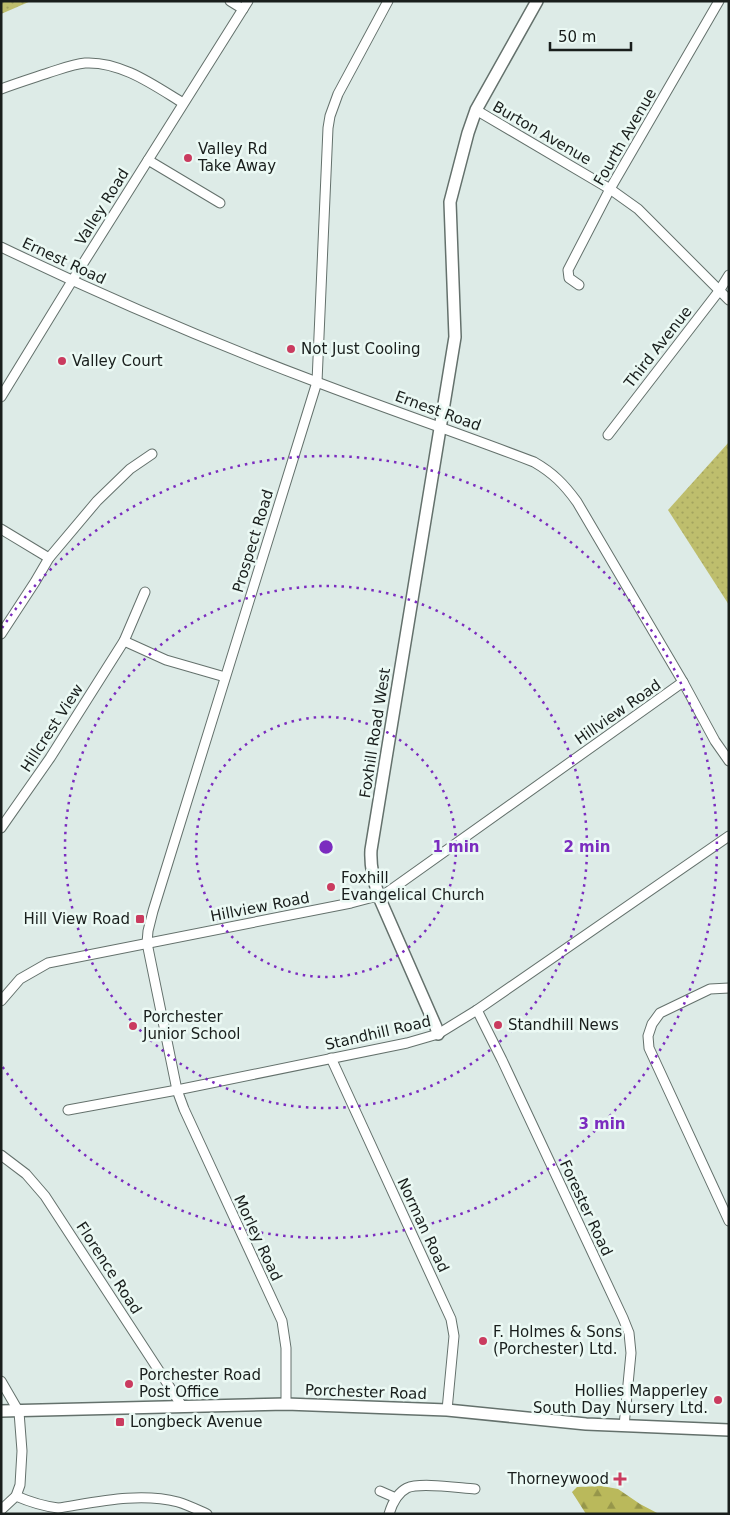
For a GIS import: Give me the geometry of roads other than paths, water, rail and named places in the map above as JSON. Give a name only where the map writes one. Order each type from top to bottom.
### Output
[{"type":"street","name":"Valley Road","points":[[1,397],[245,5],[230,1]]},
{"type":"street","name":"Prospect Road","points":[[177,1090],[147,943],[148,931],[317,382],[330,116],[338,94],[388,1]]},
{"type":"street","name":"Foxhill Road West","points":[[438,1034],[379,897],[372,871],[371,850],[455,337],[450,202],[476,110],[537,1]]},
{"type":"street","name":"Fourth Avenue","points":[[579,285],[569,278],[568,270],[610,189],[719,1]]},
{"type":"street","points":[[1,89],[68,66],[88,63],[107,66],[132,74],[183,103]]},
{"type":"street","name":"Burton Avenue","points":[[476,110],[610,189],[638,209],[729,300]]},
{"type":"street","name":"Valley Road","points":[[148,160],[220,202]]},
{"type":"street","name":"Ernest Road","points":[[1,247],[72,281],[222,345],[534,462],[550,471],[577,502],[683,682],[715,741],[729,761]]},
{"type":"street","name":"Third Avenue","points":[[608,435],[720,291],[729,276]]},
{"type":"street","points":[[1,634],[49,558],[97,501],[130,469],[152,454]]},
{"type":"street","points":[[1,529],[49,558]]},
{"type":"street","name":"Hillcrest View","points":[[1,828],[50,758],[124,641],[145,592]]},
{"type":"street","points":[[124,641],[166,660],[225,677]]},
{"type":"street","name":"Hillview Road","points":[[1,1001],[20,979],[48,963],[379,897],[683,682]]},
{"type":"street","name":"Standhill Road","points":[[68,1110],[188,1088],[407,1043],[438,1034],[477,1010],[729,836]]},
{"type":"street","points":[[729,988],[710,989],[660,1013],[652,1024],[648,1036],[649,1048],[729,1221]]},
{"type":"street","name":"Forester Road","points":[[477,1010],[629,1333],[631,1353],[624,1426]]},
{"type":"street","name":"Norman Road","points":[[331,1058],[451,1319],[454,1336],[448,1410]]},
{"type":"street","name":"Morley Road","points":[[177,1090],[193,1132],[282,1321],[286,1348],[286,1404]]},
{"type":"street","name":"Florence Road","points":[[1,1155],[26,1174],[46,1196],[182,1406]]},
{"type":"street","points":[[1,1381],[19,1412],[22,1451],[22,1477],[16,1496],[1,1510]]},
{"type":"street","name":"Porchester Road","points":[[1,1411],[286,1404],[448,1410],[586,1424],[729,1430]]},
{"type":"street","points":[[389,1514],[396,1498],[409,1487],[475,1489]]},
{"type":"street","points":[[380,1491],[396,1498]]},
{"type":"street","points":[[16,1496],[45,1507],[58,1508],[138,1498],[160,1499],[180,1503],[207,1514]]},
{"type":"place","name":"Valley Rd Take Away","points":[[188,158]]},
{"type":"place","name":"Not Just Cooling","points":[[291,349]]},
{"type":"place","name":"Valley Court","points":[[62,361]]},
{"type":"place","name":"Foxhill Evangelical Church","points":[[331,887]]},
{"type":"place","name":"Hill View Road","points":[[140,919]]},
{"type":"place","name":"Standhill News","points":[[498,1025]]},
{"type":"place","name":"Porchester Junior School","points":[[133,1026]]},
{"type":"place","name":"F. Holmes & Sons (Porchester) Ltd.","points":[[483,1341]]},
{"type":"place","name":"Porchester Road Post Office","points":[[129,1384]]},
{"type":"place","name":"Hollies Mapperley South Day Nursery Ltd.","points":[[718,1400]]},
{"type":"place","name":"Longbeck Avenue","points":[[120,1422]]},
{"type":"place","name":"Thorneywood","points":[[620,1479]]}]
